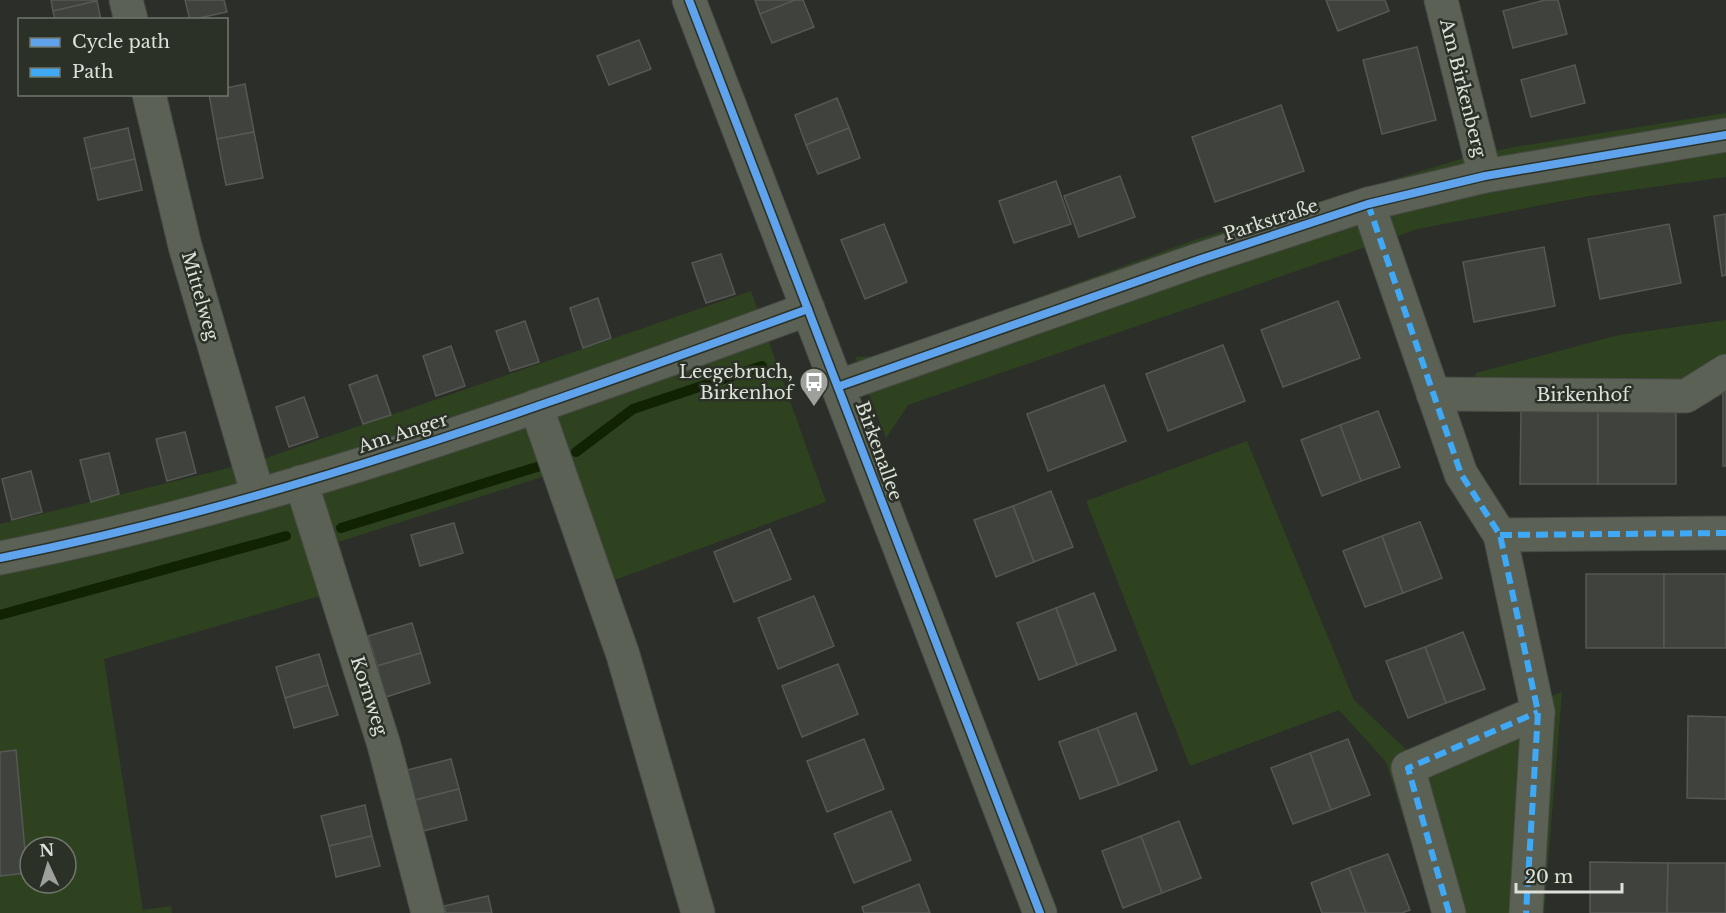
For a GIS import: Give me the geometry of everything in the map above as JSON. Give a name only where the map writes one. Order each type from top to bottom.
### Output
[{"type":"street","points":[[126,0],[130,18]]},
{"type":"street","name":"Birkenallee","points":[[689,0],[840,386],[863,458],[1022,860],[1040,913]]},
{"type":"street","name":"Am Birkenberg","points":[[1441,0],[1485,176]]},
{"type":"street","name":"Mittelweg","points":[[149,96],[185,246],[258,495]]},
{"type":"street","name":"Parkstraße","points":[[840,386],[1198,260],[1368,204],[1485,176],[1726,135]]},
{"type":"street","points":[[1368,204],[1461,474],[1500,535],[1538,712],[1526,913]]},
{"type":"street","name":"Am Anger","points":[[0,558],[91,540],[301,482],[536,406],[808,309]]},
{"type":"street","name":"Birkenhof","points":[[1433,394],[1686,396],[1726,371]]},
{"type":"street","points":[[536,406],[623,655],[698,913]]},
{"type":"street","name":"Kornweg","points":[[301,482],[384,745],[428,913]]},
{"type":"street","points":[[1500,535],[1726,532]]},
{"type":"street","points":[[1449,913],[1408,768],[1538,712]]},
{"type":"green space","points":[[1726,113],[1726,177],[1589,196],[1418,229],[908,405],[886,438],[855,357],[879,356],[1194,240],[1467,157],[1514,147]]},
{"type":"green space","points":[[751,291],[826,502],[612,581],[570,468],[307,552],[320,596],[104,659],[143,910],[171,906],[172,913],[0,913],[0,524],[257,461]]},
{"type":"green space","points":[[1726,320],[1726,358],[1680,385],[1472,386],[1476,373],[1619,335]]},
{"type":"green space","points":[[1247,441],[1354,700],[1411,754],[1562,692],[1544,913],[1433,913],[1386,762],[1339,710],[1190,766],[1086,501]]},
{"type":"building","points":[[51,0],[97,0],[97,1],[53,11]]},
{"type":"building","points":[[185,0],[224,0],[227,12],[190,18]]},
{"type":"building","points":[[755,0],[795,0],[760,14]]},
{"type":"building","points":[[795,0],[803,0],[814,27],[772,43],[760,14]]},
{"type":"building","points":[[1326,0],[1385,0],[1389,11],[1338,31]]},
{"type":"building","points":[[1545,0],[1558,0],[1567,34],[1513,48],[1503,11]]},
{"type":"building","points":[[97,1],[101,18],[55,18],[53,11]]},
{"type":"building","points":[[639,40],[651,69],[609,85],[597,56]]},
{"type":"building","points":[[1417,47],[1436,120],[1382,134],[1363,60]]},
{"type":"building","points":[[1575,65],[1585,103],[1531,117],[1521,80]]},
{"type":"building","points":[[245,84],[254,132],[217,139],[209,96],[228,96],[228,88]]},
{"type":"building","points":[[837,98],[849,128],[806,145],[795,115]]},
{"type":"building","points":[[1281,105],[1304,171],[1215,202],[1192,137]]},
{"type":"building","points":[[128,128],[135,159],[91,169],[84,138]]},
{"type":"building","points":[[849,128],[860,158],[818,174],[806,145]]},
{"type":"building","points":[[254,132],[263,178],[226,185],[217,139]]},
{"type":"building","points":[[135,159],[142,190],[98,200],[91,169]]},
{"type":"building","points":[[1120,176],[1135,217],[1079,237],[1064,196]]},
{"type":"building","points":[[1056,181],[1071,224],[1014,243],[999,201]]},
{"type":"building","points":[[1726,214],[1726,275],[1722,276],[1714,216]]},
{"type":"building","points":[[884,224],[907,282],[865,299],[841,240]]},
{"type":"building","points":[[1669,224],[1681,283],[1600,299],[1588,239]]},
{"type":"building","points":[[1544,247],[1555,306],[1474,322],[1463,262]]},
{"type":"building","points":[[721,254],[735,294],[706,303],[692,263]]},
{"type":"building","points":[[598,298],[611,338],[583,348],[570,308]]},
{"type":"building","points":[[1338,301],[1360,358],[1283,387],[1261,330]]},
{"type":"building","points":[[525,321],[539,362],[510,371],[496,331]]},
{"type":"building","points":[[1223,345],[1245,401],[1168,431],[1146,374]]},
{"type":"building","points":[[451,346],[465,386],[436,396],[423,356]]},
{"type":"building","points":[[377,375],[391,415],[363,424],[349,385]]},
{"type":"building","points":[[1104,385],[1126,441],[1048,471],[1027,414]]},
{"type":"building","points":[[1723,392],[1726,392],[1726,466],[1723,466]]},
{"type":"building","points":[[304,397],[318,437],[289,447],[276,407]]},
{"type":"building","points":[[1521,410],[1598,411],[1598,484],[1520,484]]},
{"type":"building","points":[[1378,411],[1400,467],[1361,481],[1340,425]]},
{"type":"building","points":[[1598,411],[1676,411],[1676,484],[1598,484]]},
{"type":"building","points":[[1340,425],[1361,481],[1322,496],[1301,440]]},
{"type":"building","points":[[185,432],[196,473],[167,481],[156,439]]},
{"type":"building","points":[[109,453],[119,494],[91,502],[80,460]]},
{"type":"building","points":[[31,471],[42,512],[12,520],[2,479]]},
{"type":"building","points":[[1051,491],[1073,547],[1034,562],[1013,506]]},
{"type":"building","points":[[1013,506],[1034,562],[996,577],[974,520]]},
{"type":"building","points":[[1420,522],[1442,578],[1403,593],[1382,536]]},
{"type":"building","points":[[454,523],[463,553],[420,566],[411,535]]},
{"type":"building","points":[[770,529],[791,579],[734,602],[714,552]]},
{"type":"building","points":[[1382,536],[1403,593],[1365,607],[1343,551]]},
{"type":"building","points":[[1586,574],[1664,574],[1664,648],[1586,648]]},
{"type":"building","points":[[1664,574],[1726,574],[1726,648],[1664,648]]},
{"type":"building","points":[[1094,593],[1116,650],[1077,665],[1056,608]]},
{"type":"building","points":[[814,596],[834,646],[778,669],[758,618]]},
{"type":"building","points":[[1056,608],[1077,665],[1039,680],[1017,623]]},
{"type":"building","points":[[412,623],[421,653],[377,666],[368,636]]},
{"type":"building","points":[[1463,632],[1485,689],[1446,703],[1425,647]]},
{"type":"building","points":[[1425,647],[1446,703],[1408,718],[1386,661]]},
{"type":"building","points":[[421,653],[430,683],[386,697],[377,666]]},
{"type":"building","points":[[319,654],[328,685],[285,698],[276,667]]},
{"type":"building","points":[[838,664],[858,714],[802,737],[782,686]]},
{"type":"building","points":[[328,685],[338,715],[294,728],[285,698]]},
{"type":"building","points":[[1136,713],[1157,770],[1119,785],[1097,728]]},
{"type":"building","points":[[1688,716],[1726,717],[1726,799],[1687,798]]},
{"type":"building","points":[[1097,728],[1119,785],[1080,799],[1059,742]]},
{"type":"building","points":[[864,739],[884,789],[827,812],[807,761]]},
{"type":"building","points":[[1348,739],[1370,795],[1331,810],[1310,753]]},
{"type":"building","points":[[16,750],[24,835],[18,835],[18,874],[0,876],[0,752]]},
{"type":"building","points":[[1310,753],[1331,810],[1293,824],[1271,768]]},
{"type":"building","points":[[451,759],[459,789],[415,800],[407,770]]},
{"type":"building","points":[[459,789],[467,820],[423,831],[415,800]]},
{"type":"building","points":[[365,805],[372,836],[329,846],[321,816]]},
{"type":"building","points":[[891,811],[911,860],[854,883],[834,834]]},
{"type":"building","points":[[1179,821],[1201,878],[1162,893],[1141,836]]},
{"type":"building","points":[[372,836],[380,866],[336,877],[329,846]]},
{"type":"building","points":[[1141,836],[1162,893],[1123,908],[1102,851]]},
{"type":"building","points":[[1388,854],[1410,910],[1402,913],[1366,913],[1349,868]]},
{"type":"building","points":[[1590,862],[1668,863],[1667,913],[1590,913]]},
{"type":"building","points":[[1668,863],[1726,863],[1726,913],[1667,913]]},
{"type":"building","points":[[1349,868],[1366,913],[1322,913],[1311,883]]},
{"type":"building","points":[[919,884],[930,913],[864,913],[862,907]]},
{"type":"building","points":[[488,896],[492,913],[446,913],[444,906]]},
{"type":"waterway","points":[[576,452],[633,409],[762,366]]},
{"type":"waterway","points":[[341,528],[540,466]]},
{"type":"waterway","points":[[0,615],[286,536]]},
{"type":"marked path","points":[[1368,204],[1461,474],[1500,535],[1538,712],[1526,913]]},
{"type":"marked path","points":[[1500,535],[1726,533]]},
{"type":"marked path","points":[[1449,913],[1408,768],[1538,712]]},
{"type":"cycle path","points":[[689,0],[1040,913]]},
{"type":"cycle path","points":[[840,386],[1198,260],[1368,204],[1485,176],[1726,135]]},
{"type":"cycle path","points":[[0,558],[103,536],[307,481],[509,416],[808,309]]},
{"type":"place","name":"Leegebruch, Birkenhof","points":[[814,408]]}]
